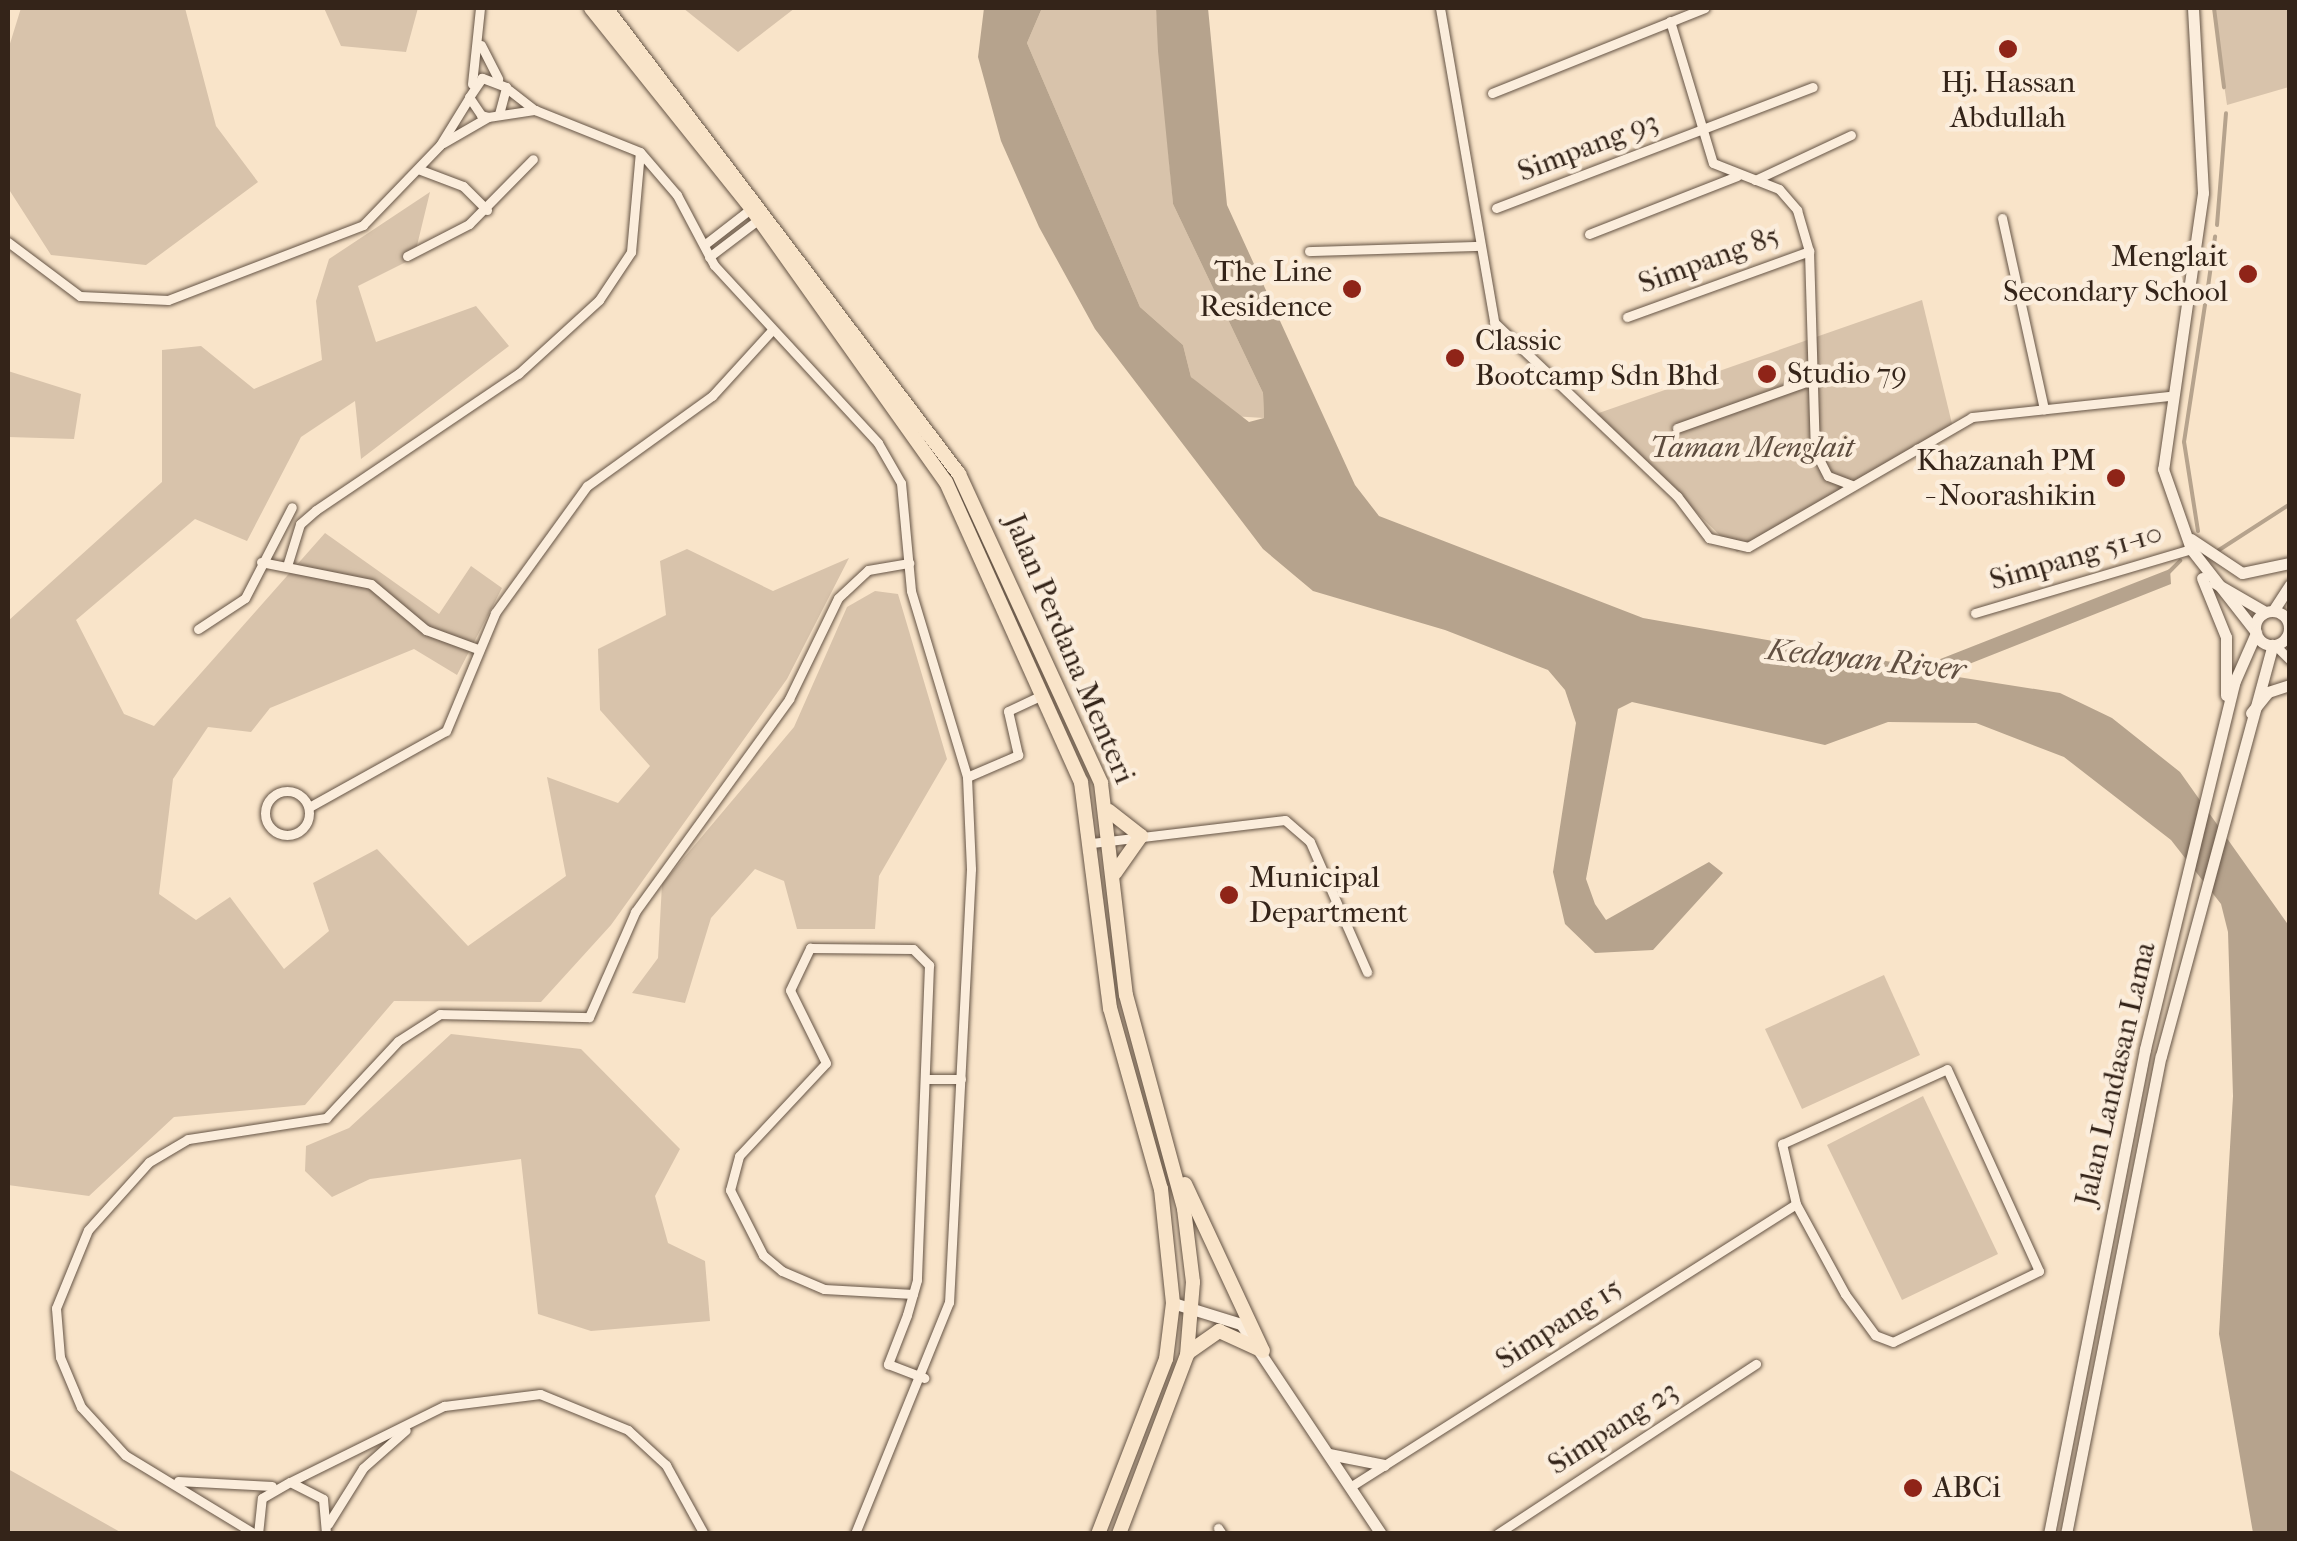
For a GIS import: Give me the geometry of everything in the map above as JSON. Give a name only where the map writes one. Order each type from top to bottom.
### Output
[{"type":"main road","name":"Jalan Perdana Menteri","points":[[592,8],[759,211],[946,482],[1045,694],[1081,782],[1092,844],[1110,1008],[1161,1189],[1173,1303],[1166,1360],[1098,1534]]},
{"type":"main road","name":"Jalan Perdana Menteri","points":[[606,8],[974,498],[1106,806],[1126,994],[1190,1238],[1193,1305],[1187,1355],[1119,1534]]},
{"type":"main road","points":[[2192,8],[2204,193],[2170,396],[2163,469],[2179,524],[2226,637],[2225,719]]},
{"type":"main road","points":[[2179,524],[2230,570],[2259,574],[2290,563]]},
{"type":"main road","points":[[2191,549],[2208,577],[2255,632],[2274,645],[2288,639],[2287,620],[2208,577]]},
{"type":"main road","name":"Jalan Landasan Lama","points":[[2049,1534],[2176,926],[2225,719],[2255,632],[2290,585]]},
{"type":"main road","name":"Jalan Landasan Lama","points":[[2066,1534],[2190,945],[2246,719],[2274,645]]},
{"type":"main road","points":[[2246,719],[2268,692],[2290,685]]},
{"type":"main road","points":[[1106,806],[1141,836],[1114,877]]},
{"type":"main road","points":[[1166,1142],[1264,1351],[1381,1534]]},
{"type":"main road","points":[[1173,1303],[1193,1305],[1241,1324],[1264,1351]]},
{"type":"main road","points":[[1187,1355],[1211,1331],[1264,1351]]},
{"type":"main road","points":[[1328,1454],[1384,1465]]},
{"type":"street","points":[[8,242],[53,284],[145,304],[338,240],[440,145],[470,93],[480,42],[480,8]]},
{"type":"street","points":[[1440,8],[1494,322],[1677,496],[1694,524],[1715,542],[1748,547],[1972,417],[2170,396]]},
{"type":"street","points":[[1492,93],[1705,8]]},
{"type":"street","points":[[1670,21],[1697,132],[1713,163],[1790,198],[1808,251],[1806,382],[1820,466],[1852,485]]},
{"type":"street","points":[[480,42],[498,79],[534,110],[640,152],[709,257],[894,466],[908,563],[968,777],[961,1080],[949,1302],[924,1378],[855,1534]]},
{"type":"street","points":[[470,93],[498,79]]},
{"type":"street","points":[[493,115],[506,87]]},
{"type":"street","name":"Simpang 93","points":[[1496,208],[1813,88]]},
{"type":"street","points":[[470,93],[493,115]]},
{"type":"street","points":[[440,145],[493,115],[534,110]]},
{"type":"street","points":[[1755,180],[1851,135]]},
{"type":"street","points":[[287,566],[300,524],[316,510],[518,374],[599,300],[631,252],[640,152]]},
{"type":"street","points":[[406,256],[486,210],[534,158]]},
{"type":"street","points":[[418,169],[463,186],[486,210]]},
{"type":"street","points":[[1589,234],[1737,176]]},
{"type":"street","points":[[704,245],[759,211]]},
{"type":"street","points":[[709,257],[759,211]]},
{"type":"street","points":[[2002,218],[2044,409]]},
{"type":"street","points":[[1310,251],[1478,246]]},
{"type":"street","name":"Simpang 85","points":[[1628,317],[1808,251]]},
{"type":"street","points":[[311,806],[280,792],[267,828],[286,836],[311,806],[446,732],[478,648],[587,486],[712,396],[772,330]]},
{"type":"street","points":[[1677,428],[1806,382]]},
{"type":"street","points":[[198,629],[245,598],[292,507]]},
{"type":"street","name":"Simpang 51-10","points":[[1975,613],[2191,549]]},
{"type":"street","points":[[261,562],[370,584],[426,630],[478,648]]},
{"type":"street","points":[[278,1485],[257,1508],[256,1534],[166,1478],[95,1425],[60,1357],[61,1282],[88,1230],[149,1162],[188,1139],[326,1118],[407,1033],[440,1014],[589,1017],[636,912],[788,699],[838,598],[868,570],[908,563]]},
{"type":"street","points":[[2274,645],[2290,660]]},
{"type":"street","points":[[968,777],[1018,756],[1008,712],[1045,694]]},
{"type":"street","points":[[1092,844],[1285,820],[1310,842],[1367,972]]},
{"type":"street","points":[[913,1294],[824,1289],[782,1271],[755,1240],[729,1171],[826,1063],[790,990],[810,948],[921,952],[926,1079],[913,1294],[888,1364],[924,1378]]},
{"type":"street","points":[[1947,1070],[2039,1271],[1893,1342],[1875,1336],[1845,1294],[1796,1204],[1782,1144],[1947,1070]]},
{"type":"street","points":[[926,1079],[961,1080]]},
{"type":"street","name":"Simpang 15","points":[[1350,1487],[1796,1204]]},
{"type":"street","name":"Simpang 23","points":[[1497,1534],[1756,1364]]},
{"type":"street","points":[[166,1478],[278,1485],[290,1482],[424,1416],[500,1394],[598,1410],[666,1465],[704,1534]]},
{"type":"street","points":[[327,1529],[364,1468],[424,1416]]},
{"type":"street","points":[[290,1482],[323,1499],[327,1529]]},
{"type":"green space","points":[[21,8],[185,8],[216,126],[258,182],[146,265],[51,255],[8,188],[8,50]]},
{"type":"green space","points":[[324,8],[418,8],[406,52],[341,46]]},
{"type":"green space","points":[[683,8],[795,8],[738,52]]},
{"type":"green space","points":[[1042,8],[1156,8],[1173,204],[1263,393],[1264,418],[1231,416],[1191,377],[1183,345],[1140,307],[1027,43]]},
{"type":"green space","points":[[2213,8],[2289,8],[2289,87],[2227,105]]},
{"type":"green space","points":[[430,192],[414,258],[358,286],[376,342],[476,306],[509,346],[361,459],[355,401],[301,437],[247,541],[195,519],[76,620],[124,714],[154,726],[325,533],[439,614],[471,566],[502,588],[457,675],[414,649],[270,708],[251,732],[208,727],[173,779],[159,894],[196,920],[230,897],[284,969],[329,931],[313,883],[377,849],[468,946],[566,876],[547,777],[618,803],[650,766],[600,710],[598,649],[666,615],[660,561],[687,549],[773,591],[849,558],[787,679],[611,925],[541,1002],[394,1001],[305,1105],[174,1117],[89,1196],[8,1185],[8,621],[162,482],[162,350],[201,346],[254,389],[322,360],[316,301],[329,259]]},
{"type":"green space","name":"Taman Menglait","points":[[1922,300],[1954,432],[1737,552],[1596,414]]},
{"type":"green space","points":[[8,371],[81,394],[74,439],[8,437]]},
{"type":"green space","points":[[875,591],[898,594],[947,759],[879,876],[875,929],[797,929],[784,881],[755,869],[711,918],[685,1003],[632,993],[658,958],[662,884],[794,727],[847,607]]},
{"type":"green space","points":[[1884,975],[1920,1055],[1802,1109],[1765,1029]]},
{"type":"green space","points":[[451,1034],[581,1049],[680,1149],[655,1196],[668,1243],[705,1261],[710,1321],[591,1331],[538,1314],[521,1159],[370,1179],[332,1197],[305,1171],[306,1146],[349,1128]]},
{"type":"green space","points":[[1923,1096],[1998,1254],[1902,1300],[1827,1145]]},
{"type":"green space","points":[[8,1469],[122,1533],[8,1533]]},
{"type":"water","name":"Kedayan River","points":[[984,8],[1042,8],[1027,43],[1140,307],[1183,345],[1191,377],[1249,422],[1264,418],[1263,393],[1173,204],[1156,8],[1208,8],[1227,205],[1355,485],[1379,516],[1643,618],[1920,667],[2170,569],[2171,584],[1959,668],[1958,677],[2060,693],[2112,718],[2180,772],[2289,926],[2289,1533],[2253,1533],[2219,1334],[2233,1096],[2228,932],[2221,904],[2171,840],[2064,757],[1976,723],[1888,722],[1825,745],[1632,702],[1618,709],[1586,879],[1595,904],[1606,920],[1709,862],[1723,873],[1653,950],[1595,953],[1565,924],[1553,872],[1576,723],[1565,690],[1548,670],[1445,630],[1313,591],[1263,549],[1095,329],[1039,227],[1001,141],[978,57]]},
{"type":"waterway","points":[[2214,8],[2224,87]]},
{"type":"waterway","points":[[2217,225],[2226,113]]},
{"type":"waterway","points":[[2207,294],[2215,237]]},
{"type":"waterway","points":[[2198,531],[2184,442],[2205,305]]},
{"type":"waterway","points":[[2219,550],[2290,504]]},
{"type":"waterway","points":[[2169,572],[2180,561]]},
{"type":"place","name":"Hj. Hassan Abdullah","points":[[2008,49]]},
{"type":"place","name":"Menglait Secondary School","points":[[2248,274]]},
{"type":"place","name":"The Line Residence","points":[[1352,289]]},
{"type":"place","name":"Classic Bootcamp Sdn Bhd","points":[[1455,358]]},
{"type":"place","name":"Studio 79","points":[[1767,374]]},
{"type":"place","name":"Khazanah PM - Noorashikin","points":[[2116,478]]},
{"type":"place","name":"Municipal Department","points":[[1229,895]]},
{"type":"place","name":"ABCi","points":[[1913,1488]]}]
